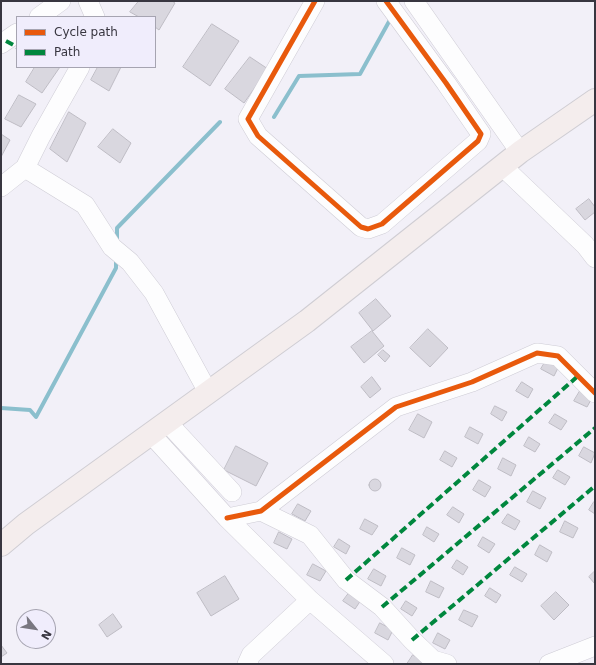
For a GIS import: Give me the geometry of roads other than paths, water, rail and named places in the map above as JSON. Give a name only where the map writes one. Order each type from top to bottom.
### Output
[{"type":"main road","points":[[1,545],[26,524],[307,321],[520,152],[595,100]]},
{"type":"street","points":[[40,16],[61,1]]},
{"type":"street","points":[[88,1],[95,16]]},
{"type":"street","points":[[315,1],[248,120],[258,136],[361,227],[368,229],[382,224],[478,141],[481,134],[386,1]]},
{"type":"street","points":[[414,1],[520,152]]},
{"type":"street","points":[[1,44],[16,34]]},
{"type":"street","points":[[1,187],[25,168],[40,136],[79,68]]},
{"type":"street","points":[[446,83],[462,71]]},
{"type":"street","points":[[502,166],[592,247]]},
{"type":"street","points":[[25,168],[85,205],[116,250],[130,262],[154,293],[208,392]]},
{"type":"street","points":[[227,518],[261,511],[396,408],[472,382],[537,353],[558,356],[595,393]]},
{"type":"street","points":[[159,428],[232,492]]},
{"type":"street","points":[[159,428],[227,518],[310,600],[384,664]]},
{"type":"street","points":[[261,511],[310,535],[346,580],[382,608],[433,660],[447,664]]},
{"type":"street","points":[[247,664],[251,655],[310,600]]},
{"type":"street","points":[[549,664],[595,646]]},
{"type":"waterway","points":[[274,117],[299,76],[360,74],[391,18]]},
{"type":"waterway","points":[[117,241],[117,228],[220,122]]},
{"type":"waterway","points":[[1,408],[30,410],[36,417],[116,268],[116,258]]}]
